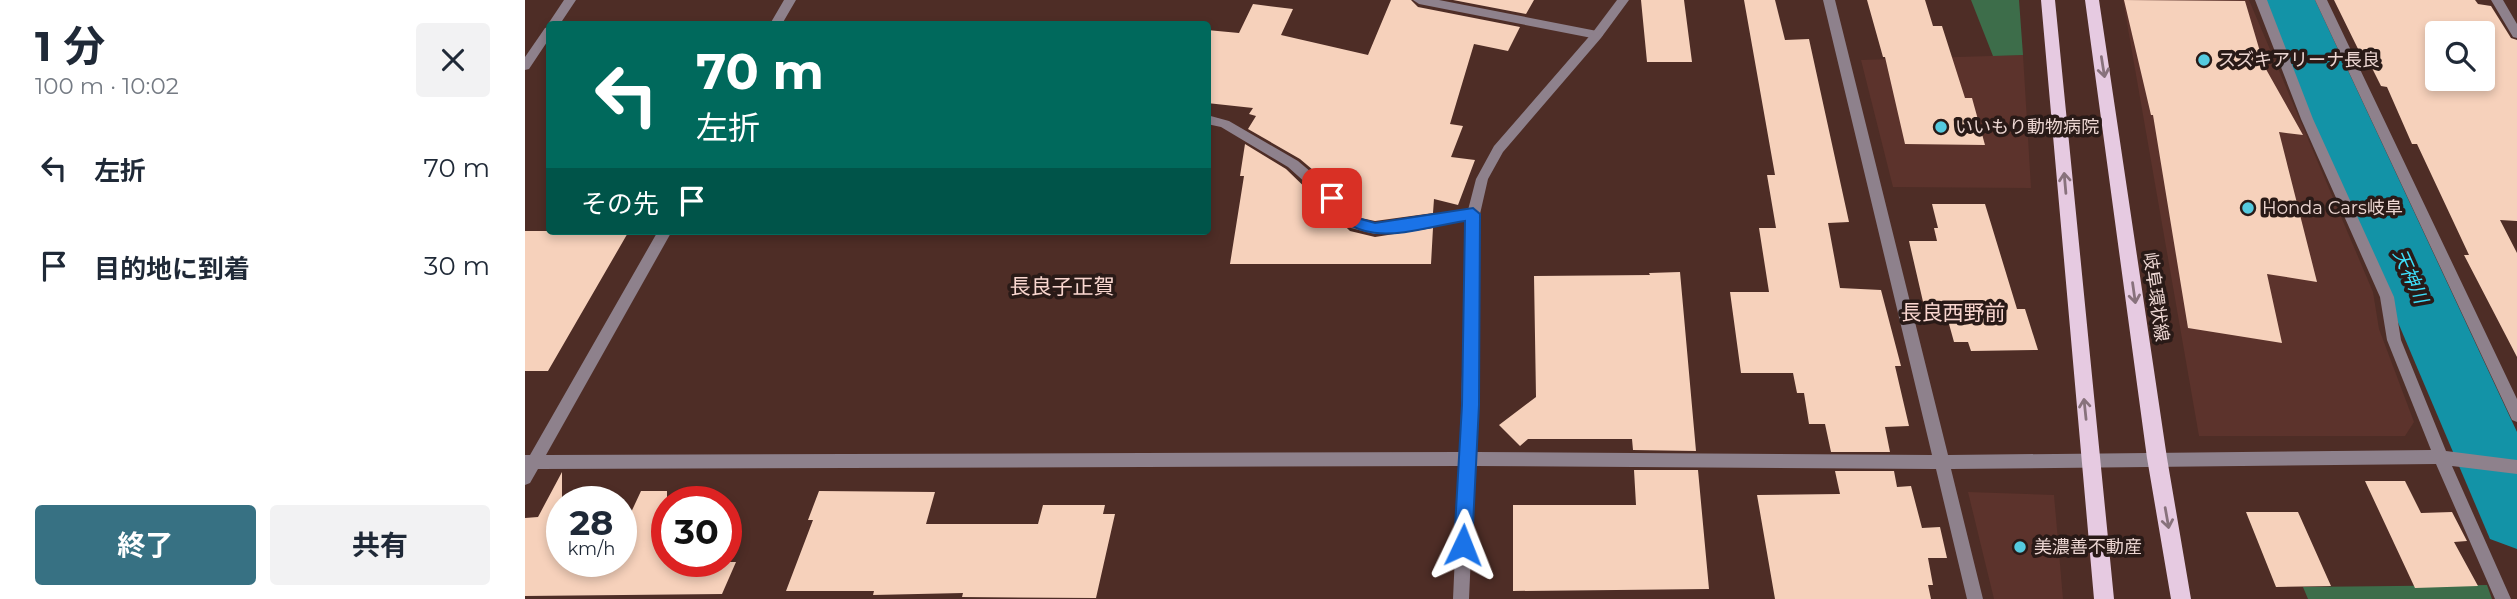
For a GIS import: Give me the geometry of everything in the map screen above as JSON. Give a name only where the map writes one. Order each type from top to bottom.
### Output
[{"type":"main road","points":[[2048,0],[2104,599]]},
{"type":"main road","name":"岐阜環状線","points":[[2092,0],[2157,458],[2181,599]]},
{"type":"street","points":[[556,21],[570,0]]},
{"type":"street","points":[[778,21],[790,0]]},
{"type":"street","points":[[1419,0],[1597,35]]},
{"type":"street","points":[[1461,599],[1468,460],[1473,214],[1482,179],[1497,149],[1597,35],[1623,0]]},
{"type":"street","points":[[1829,0],[1975,599]]},
{"type":"street","points":[[2261,0],[2307,119],[2387,297],[2394,340],[2503,599]]},
{"type":"street","points":[[2321,0],[2517,415]]},
{"type":"street","points":[[2497,0],[2517,34]]},
{"type":"street","points":[[525,66],[546,35]]},
{"type":"street","points":[[1211,121],[1225,124],[1293,164],[1332,198],[1356,224],[1375,229],[1473,214]]},
{"type":"street","points":[[525,478],[529,462],[662,235]]},
{"type":"street","points":[[529,462],[1943,462],[2443,457],[2517,467]]},
{"type":"shaded area","name":"Honda Cars岐阜","points":[[2123,0],[2249,0],[2373,292],[2379,329],[2414,422],[2405,436],[2199,436]]},
{"type":"shaded area","points":[[2023,55],[2031,188],[1893,187],[1861,60]]},
{"type":"shaded area","name":"美濃善不動産","points":[[1968,492],[2054,495],[2063,599],[1994,599]]},
{"type":"green space","points":[[1971,0],[2019,0],[2023,55],[1993,56]]},
{"type":"green space","points":[[2487,585],[2492,599],[2308,599],[2303,587]]},
{"type":"building","points":[[1391,0],[1411,0],[1418,7],[1520,27],[1508,51],[1474,44],[1450,124],[1463,126],[1451,157],[1475,160],[1458,205],[1434,199],[1433,213],[1375,221],[1361,218],[1339,192],[1300,159],[1248,129],[1256,116],[1249,114],[1253,108],[1211,103],[1211,30],[1239,33],[1253,4],[1293,9],[1281,35],[1368,55]]},
{"type":"building","points":[[1453,0],[1534,0],[1526,14]]},
{"type":"building","points":[[1641,0],[1684,0],[1692,62],[1647,62]]},
{"type":"building","points":[[1744,0],[1775,0],[1785,40],[1809,39],[1849,222],[1828,223],[1840,288],[1881,290],[1901,366],[1895,366],[1909,426],[1885,427],[1890,452],[1831,452],[1825,424],[1809,424],[1804,393],[1797,393],[1793,373],[1741,373],[1730,292],[1769,292],[1759,228],[1776,228],[1767,175],[1775,175]]},
{"type":"building","points":[[1867,0],[1925,0],[1933,26],[1942,26],[1965,98],[1972,98],[1985,145],[1905,144],[1885,57]]},
{"type":"building","points":[[2124,0],[2245,1],[2261,55],[2258,55],[2303,135],[2279,132],[2317,282],[2267,274],[2282,343],[2188,328],[2153,115]]},
{"type":"building","points":[[2334,0],[2475,0],[2478,4],[2491,6],[2511,38],[2517,40],[2517,221],[2500,220],[2517,253],[2517,357],[2464,255],[2469,255],[2417,144],[2412,144],[2387,87],[2381,86],[2366,56],[2361,55]]},
{"type":"building","points":[[1245,144],[1286,169],[1350,231],[1375,237],[1433,228],[1431,264],[1230,264],[1244,176],[1240,176]]},
{"type":"building","points":[[1932,204],[1985,204],[2017,309],[2025,309],[2038,350],[1971,351],[1968,342],[1954,342],[1944,306],[1924,306],[1909,241],[1937,241],[1934,228],[1938,228]]},
{"type":"building","points":[[525,231],[546,231],[546,235],[627,235],[548,371],[525,371]]},
{"type":"building","points":[[1680,272],[1696,451],[1633,450],[1632,439],[1528,439],[1520,446],[1499,425],[1536,397],[1534,276],[1650,275],[1649,273]]},
{"type":"building","points":[[1634,470],[1698,470],[1709,589],[1513,591],[1513,505],[1636,505]]},
{"type":"building","points":[[1835,471],[1894,471],[1897,487],[1911,486],[1922,528],[1940,527],[1947,558],[1928,558],[1933,585],[1928,585],[1931,599],[1775,599],[1757,495],[1840,494]]},
{"type":"building","points":[[562,472],[562,486],[555,486]]},
{"type":"building","points":[[2365,481],[2405,481],[2421,513],[2452,512],[2467,541],[2454,542],[2478,586],[2415,588]]},
{"type":"building","points":[[641,491],[651,491],[651,577],[729,577],[722,594],[525,596],[525,518],[538,517],[546,502],[546,577],[637,577],[637,500]]},
{"type":"building","points":[[819,491],[935,492],[926,524],[1038,524],[1043,505],[1105,505],[1103,514],[1115,514],[1096,598],[786,591],[813,520],[808,520]]},
{"type":"building","points":[[2246,512],[2298,512],[2331,586],[2276,587]]},
{"type":"waterway","name":"天神川","points":[[2288,0],[2517,514]]},
{"type":"place","name":"スズキアリーナ長良","points":[[2204,60]]},
{"type":"place","name":"いいもり動物病院","points":[[1941,127]]},
{"type":"place","name":"Honda Cars岐阜","points":[[2248,208]]},
{"type":"place","name":"美濃善不動産","points":[[2020,547]]},
{"type":"district","name":"長良子正賀","points":[[1062,287]]},
{"type":"district","name":"長良西野前","points":[[1953,313]]},
{"type":"route","points":[[1332,198],[1356,224],[1375,229],[1473,214],[1470,405],[1463,545]]}]
